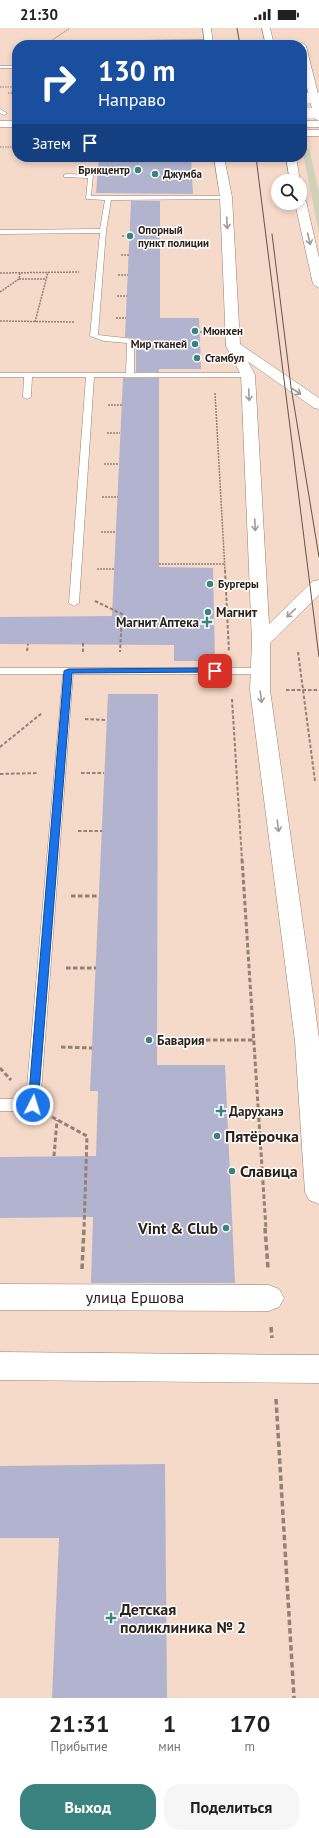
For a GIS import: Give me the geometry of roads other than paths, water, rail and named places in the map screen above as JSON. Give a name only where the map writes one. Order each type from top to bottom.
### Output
[{"type":"main road","points":[[207,28],[209,40]]},
{"type":"main road","points":[[266,28],[269,40]]},
{"type":"main road","points":[[307,68],[319,118]]},
{"type":"main road","points":[[307,98],[319,98]]},
{"type":"main road","points":[[1,112],[12,113]]},
{"type":"main road","points":[[307,113],[319,113]]},
{"type":"main road","points":[[0,124],[12,124]]},
{"type":"main road","points":[[307,124],[319,124]]},
{"type":"main road","points":[[307,133],[319,133]]},
{"type":"main road","points":[[220,162],[226,198],[233,346],[248,375],[261,642],[260,690],[307,1041],[319,1192]]},
{"type":"main road","points":[[292,162],[294,174]]},
{"type":"main road","points":[[302,210],[319,284]]},
{"type":"main road","points":[[233,346],[319,406]]},
{"type":"main road","points":[[261,642],[319,585]]},
{"type":"main road","name":"улица Ершова","points":[[0,1297],[269,1298]]},
{"type":"main road","points":[[0,1366],[319,1368]]},
{"type":"lane","points":[[0,67],[12,67]]},
{"type":"lane","points":[[66,176],[91,176],[94,180],[88,198],[100,196],[108,198],[226,198]]},
{"type":"lane","points":[[108,198],[103,231],[94,336],[104,339],[131,341],[130,375]]},
{"type":"lane","points":[[0,232],[103,231]]},
{"type":"lane","points":[[0,375],[248,375]]},
{"type":"lane","points":[[27,397],[28,375]]},
{"type":"lane","points":[[74,603],[90,375]]},
{"type":"lane","points":[[0,671],[261,671]]},
{"type":"lane","points":[[0,1105],[33,1105],[68,671]]},
{"type":"tram line","points":[[237,28],[239,40]]},
{"type":"tram line","points":[[257,162],[319,657]]},
{"type":"tram line","points":[[272,234],[291,387],[319,557]]},
{"type":"place","name":"Брикцентр","points":[[138,170]]},
{"type":"place","name":"Джумба","points":[[155,174]]},
{"type":"place","name":"Опорный пункт полиции","points":[[130,236]]},
{"type":"place","name":"Мюнхен","points":[[195,331]]},
{"type":"place","name":"Мир тканей","points":[[195,344]]},
{"type":"place","name":"Стамбул","points":[[197,358]]},
{"type":"place","name":"Бургеры","points":[[210,584]]},
{"type":"place","name":"Магнит","points":[[208,612]]},
{"type":"place","name":"Магнит Аптека","points":[[207,622]]},
{"type":"place","name":"Бавария","points":[[149,1040]]},
{"type":"place","name":"Даруханэ","points":[[221,1111]]},
{"type":"place","name":"Пятёрочка","points":[[217,1136]]},
{"type":"place","name":"Славица","points":[[232,1171]]},
{"type":"place","name":"Vint & Club","points":[[226,1228]]},
{"type":"place","name":"Детская поликлиника № 2","points":[[111,1618]]}]
